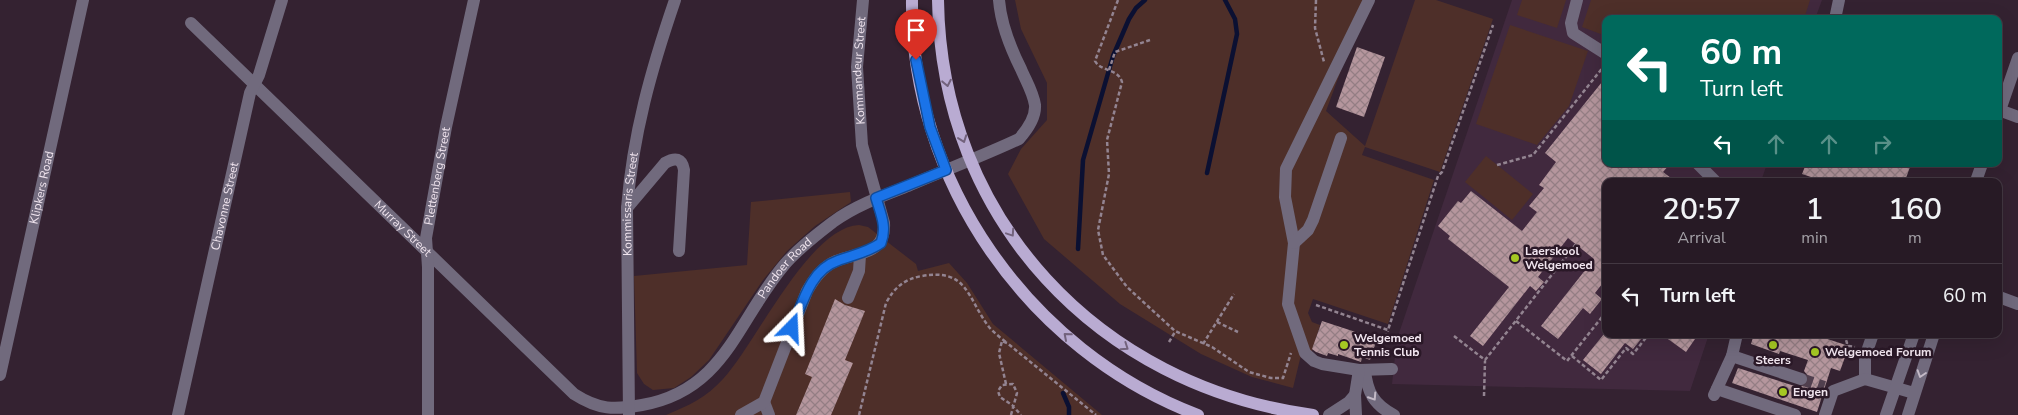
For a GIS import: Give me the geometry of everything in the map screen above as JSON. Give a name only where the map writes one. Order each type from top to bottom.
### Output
[{"type":"main road","points":[[912,0],[912,20],[918,74],[930,127],[946,170],[962,205],[986,246],[1022,293],[1078,346],[1126,380],[1198,415]]},
{"type":"main road","points":[[938,0],[941,49],[949,93],[971,159],[997,213],[1026,255],[1065,299],[1097,327],[1143,359],[1201,387],[1252,404],[1313,415]]},
{"type":"street","name":"Klipkers Road","points":[[0,375],[82,0]]},
{"type":"street","name":"Chavonne Street","points":[[178,415],[250,93],[282,0]]},
{"type":"street","name":"Plettenberg Street","points":[[428,415],[426,238],[446,127],[474,0]]},
{"type":"street","name":"Kommissaris Street","points":[[628,411],[627,208],[638,120],[655,58],[675,0]]},
{"type":"street","name":"Kommandeur Street","points":[[764,402],[807,291],[814,278],[834,261],[860,254],[881,243],[885,233],[862,146],[857,68],[863,0]]},
{"type":"street","name":"Pandoer Road","points":[[628,411],[671,398],[697,383],[722,356],[784,264],[836,220],[876,198],[1019,139],[1027,130],[1035,106],[1032,91],[1008,41],[1000,17],[999,0]]},
{"type":"street","points":[[1369,0],[1286,169],[1285,197],[1294,243],[1288,304],[1305,353],[1314,361],[1366,370],[1392,369]]},
{"type":"street","points":[[1576,0],[1570,23],[1573,34],[1602,52]]},
{"type":"street","points":[[1836,15],[1839,0]]},
{"type":"street","name":"Murray Street","points":[[191,23],[574,394],[602,407],[628,411]]},
{"type":"street","points":[[2002,103],[2018,58]]},
{"type":"street","points":[[2002,112],[2018,117]]},
{"type":"street","points":[[1294,243],[1308,230],[1313,220],[1341,138]]},
{"type":"street","points":[[627,208],[665,163],[672,159],[678,159],[683,163],[679,251]]},
{"type":"street","points":[[1701,167],[1712,178]]},
{"type":"street","points":[[848,298],[859,271],[860,254]]},
{"type":"street","points":[[2002,298],[2018,304]]},
{"type":"street","points":[[1736,338],[1732,356],[1716,392],[1795,415]]},
{"type":"street","points":[[1865,378],[1866,357],[1872,338]]},
{"type":"street","points":[[1886,415],[1913,338]]},
{"type":"street","points":[[1908,415],[1933,338]]},
{"type":"street","points":[[1732,356],[1801,379]]},
{"type":"street","points":[[1329,415],[1349,402],[1355,395],[1366,370]]},
{"type":"street","points":[[1366,370],[1370,394],[1379,406],[1394,415]]},
{"type":"street","points":[[1825,415],[1828,389],[1865,378],[1914,393]]},
{"type":"street","points":[[1355,395],[1356,415]]},
{"type":"street","points":[[741,415],[764,402],[769,415]]},
{"type":"path","points":[[1118,0],[1096,56],[1097,64],[1111,71],[1122,82],[1107,140],[1108,174],[1098,230],[1103,255],[1127,287],[1175,331],[1203,344],[1249,372],[1272,378],[1283,378],[1297,333]]},
{"type":"path","points":[[1316,0],[1315,28],[1325,65]]},
{"type":"path","points":[[1366,370],[1388,330],[1435,185],[1442,172],[1493,25]]},
{"type":"path","points":[[1111,71],[1115,52],[1150,40]]},
{"type":"path","points":[[1497,165],[1533,155],[1602,67]]},
{"type":"path","points":[[1484,396],[1485,360],[1576,244]]},
{"type":"path","points":[[859,415],[886,303],[895,288],[912,278],[939,274],[955,278],[974,300],[990,327],[1096,415]]},
{"type":"path","points":[[1203,344],[1234,294]]},
{"type":"path","points":[[1316,305],[1388,330]]},
{"type":"path","points":[[1516,321],[1568,361],[1602,317]]},
{"type":"path","points":[[1217,322],[1238,332]]},
{"type":"path","points":[[1169,342],[1175,331]]},
{"type":"path","points":[[1454,336],[1485,360]]},
{"type":"path","points":[[1572,356],[1602,380],[1626,348],[1633,354],[1646,338]]},
{"type":"path","points":[[1845,338],[1847,343],[1845,350],[1847,351],[1849,346]]},
{"type":"path","points":[[1006,384],[999,353],[1002,342],[1007,343]]},
{"type":"path","points":[[1011,415],[1012,405],[1017,393],[1012,384],[1006,384],[1002,385],[998,391],[1000,397],[1012,405],[1021,415]]},
{"type":"shaded area","points":[[1015,0],[1367,0],[1326,111],[1365,146],[1415,0],[1436,0],[1493,19],[1440,172],[1365,147],[1362,155],[1434,180],[1388,324],[1313,299],[1308,313],[1312,322],[1320,325],[1312,351],[1301,355],[1293,388],[1252,377],[1201,354],[1120,304],[1044,239],[1008,174],[1021,149],[1047,120],[1047,83],[1021,29]]},
{"type":"shaded area","name":"Laerskool Welgemoed","points":[[1512,0],[1822,0],[1816,15],[1602,15],[1602,167],[1766,167],[1762,178],[1602,178],[1602,338],[1708,338],[1690,391],[1392,384],[1397,339]]},
{"type":"shaded area","points":[[1522,0],[1566,0],[1557,28],[1517,15]]},
{"type":"shaded area","points":[[1591,0],[1810,0],[1805,15],[1602,15],[1602,34],[1582,27]]},
{"type":"shaded area","points":[[1510,25],[1588,51],[1569,106],[1537,145],[1476,124]]},
{"type":"shaded area","points":[[1486,156],[1533,194],[1512,220],[1465,182]]},
{"type":"shaded area","points":[[850,192],[851,202],[815,226],[787,251],[763,280],[709,360],[691,377],[674,388],[653,390],[644,384],[637,373],[634,276],[747,265],[751,202]]},
{"type":"shaded area","points":[[859,225],[868,227],[916,264],[918,271],[949,263],[967,283],[993,324],[1102,415],[666,415],[697,400],[717,385],[736,363],[802,266],[821,245],[840,231]]},
{"type":"building","points":[[1357,47],[1385,57],[1364,117],[1336,107]]},
{"type":"building","points":[[1602,82],[1602,167],[1667,167],[1663,172],[1671,178],[1602,178],[1602,284],[1595,293],[1602,299],[1590,314],[1583,308],[1558,339],[1541,326],[1594,259],[1568,238],[1538,277],[1544,282],[1536,291],[1530,286],[1483,346],[1470,336],[1509,287],[1448,239],[1450,236],[1438,226],[1458,201],[1461,203],[1471,191],[1522,231],[1537,212],[1529,206],[1544,188],[1539,185],[1556,162],[1545,153]]},
{"type":"building","points":[[1805,167],[1910,167],[1906,178],[1810,178],[1802,174]]},
{"type":"building","points":[[835,299],[845,305],[865,311],[845,360],[853,363],[831,415],[796,415],[812,377],[805,374]]},
{"type":"building","name":"Welgemoed Tennis Club","points":[[1322,321],[1377,339],[1370,360],[1362,357],[1361,362],[1338,354],[1338,356],[1328,353],[1327,356],[1312,349]]},
{"type":"building","points":[[1602,336],[1602,338],[1642,338],[1633,349],[1625,343],[1601,374],[1583,360]]},
{"type":"building","points":[[1667,338],[1695,339],[1686,352]]},
{"type":"building","points":[[1753,338],[1824,338],[1849,346],[1840,371],[1831,368],[1817,412],[1732,383],[1738,368],[1798,387],[1806,385],[1808,382],[1809,377],[1804,371],[1808,360],[1780,351],[1779,354],[1751,344]]},
{"type":"waterway","points":[[1078,249],[1083,160],[1113,56],[1129,19],[1136,8],[1145,0]]},
{"type":"waterway","points":[[1207,173],[1237,34],[1235,19],[1225,0]]},
{"type":"waterway","points":[[1063,393],[1069,407],[1069,415]]},
{"type":"tunnel","points":[[1801,379],[1824,387]]},
{"type":"place","name":"Laerskool Welgemoed","points":[[1515,258]]},
{"type":"place","name":"Welgemoed Tennis Club","points":[[1344,345]]},
{"type":"place","name":"Steers","points":[[1773,345]]},
{"type":"place","name":"Welgemoed Forum","points":[[1815,352]]},
{"type":"place","name":"Engen","points":[[1783,392]]},
{"type":"route","points":[[792,328],[807,291],[814,278],[822,270],[834,261],[860,254],[881,243],[885,233],[884,223],[876,198],[946,170],[930,127],[916,60]]}]
